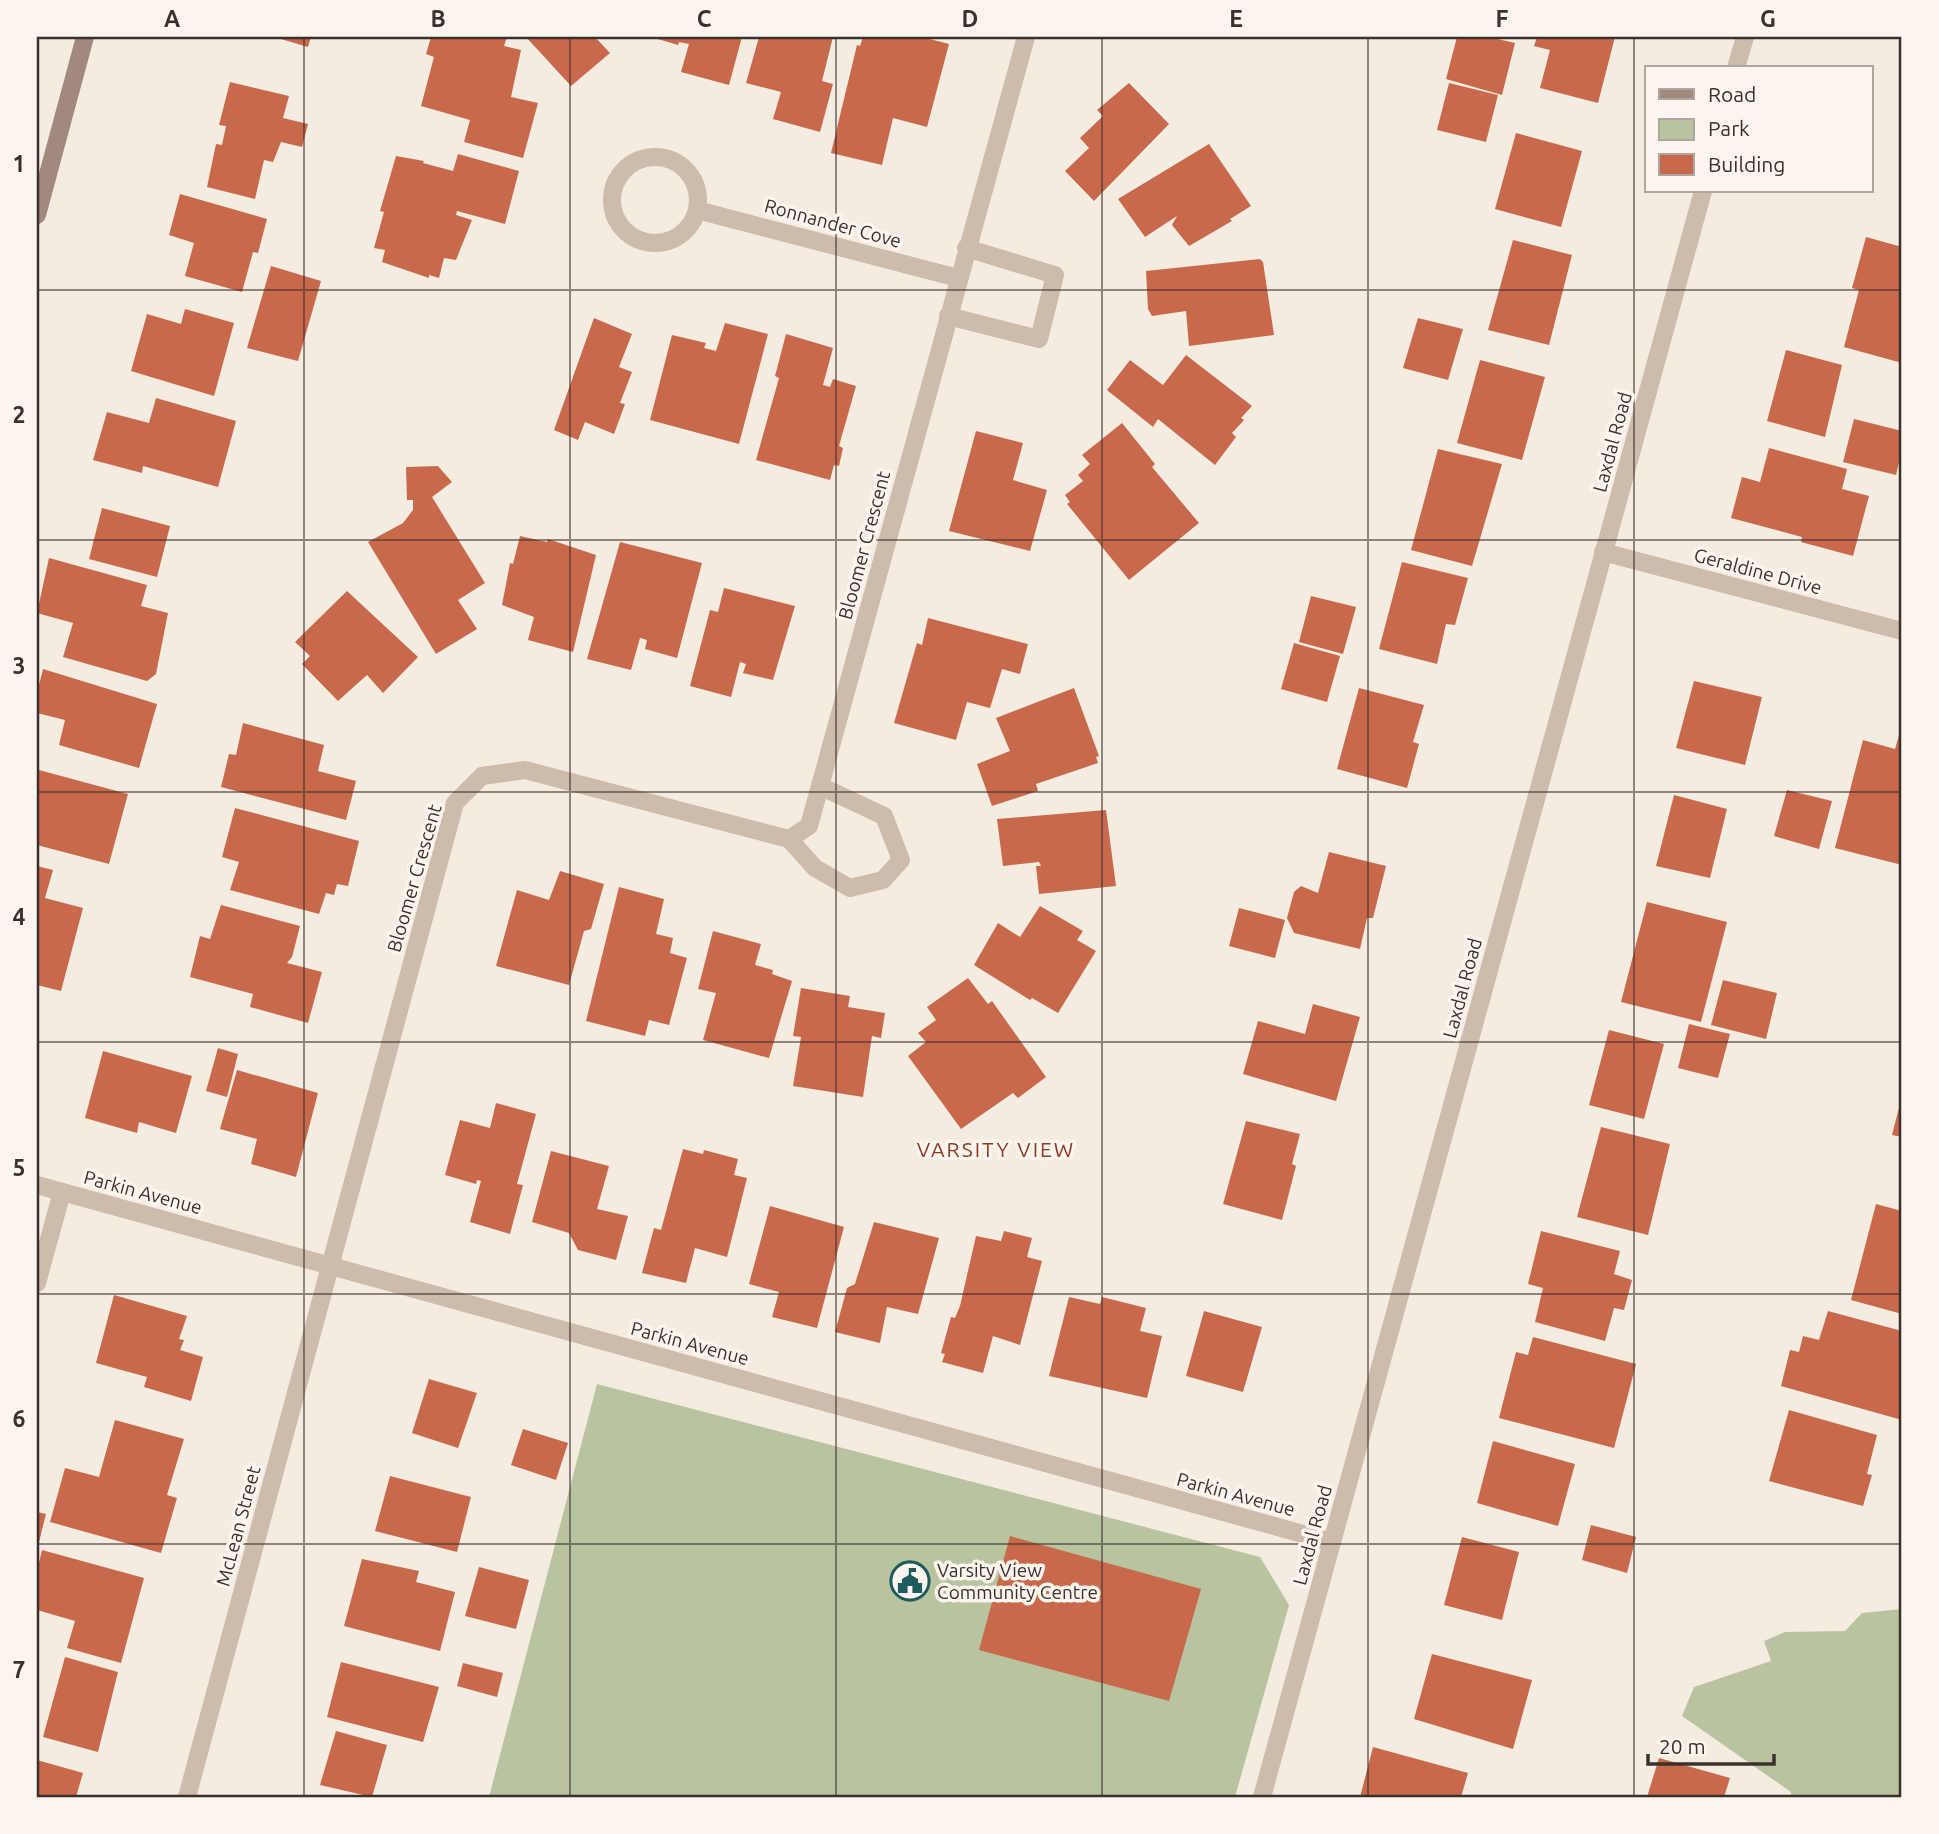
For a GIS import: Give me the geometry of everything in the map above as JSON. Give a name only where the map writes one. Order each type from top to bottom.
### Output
[{"type":"street","points":[[37,215],[85,37]]},
{"type":"street","name":"Bloomer Crescent","points":[[329,1265],[455,803],[482,776],[525,769],[789,839],[809,826],[1026,37]]},
{"type":"street","points":[[1737,66],[1745,37]]},
{"type":"street","points":[[648,157],[663,157],[677,162],[694,180],[697,210],[691,224],[680,234],[663,242],[648,243],[622,228],[614,215],[612,188],[619,174],[630,164],[648,157]]},
{"type":"street","name":"Laxdal Road","points":[[1262,1797],[1703,192]]},
{"type":"street","name":"Ronnander Cove","points":[[697,210],[958,278]]},
{"type":"street","points":[[948,316],[1039,339],[1055,275],[967,248]]},
{"type":"street","name":"Geraldine Drive","points":[[1604,552],[1902,631]]},
{"type":"street","points":[[789,839],[815,868],[850,888],[883,880],[901,860],[884,816],[820,786]]},
{"type":"street","name":"Parkin Avenue","points":[[37,1185],[1332,1542]]},
{"type":"street","points":[[37,1283],[62,1192]]},
{"type":"street","name":"McLean Street","points":[[187,1797],[329,1265]]},
{"type":"green space","name":"Varsity View Community Centre","points":[[597,1384],[1260,1557],[1289,1605],[1235,1797],[489,1797]]},
{"type":"green space","points":[[1902,1609],[1902,1797],[1790,1797],[1791,1792],[1682,1716],[1694,1687],[1771,1661],[1764,1641],[1785,1632],[1845,1631],[1862,1613]]},
{"type":"building","points":[[274,37],[311,37],[308,47]]},
{"type":"building","points":[[431,37],[507,37],[504,46],[521,50],[511,97],[538,103],[523,158],[464,142],[470,120],[421,106],[434,57],[426,54]]},
{"type":"building","points":[[526,37],[595,37],[610,53],[571,86]]},
{"type":"building","points":[[651,37],[742,37],[729,85],[681,72],[689,44],[679,42],[678,45]]},
{"type":"building","points":[[759,37],[833,37],[822,81],[833,84],[820,132],[773,119],[781,92],[746,83]]},
{"type":"building","points":[[863,37],[922,37],[949,44],[927,127],[893,118],[882,165],[831,153],[857,45],[860,46]]},
{"type":"building","points":[[1457,37],[1489,37],[1515,43],[1502,95],[1446,79]]},
{"type":"building","points":[[1537,37],[1615,37],[1598,103],[1540,88],[1550,50],[1534,46]]},
{"type":"building","points":[[230,82],[289,96],[283,118],[308,124],[302,147],[281,142],[273,162],[264,160],[255,199],[207,187],[216,144],[222,145],[226,126],[219,125]]},
{"type":"building","points":[[1129,83],[1169,124],[1094,201],[1065,171],[1089,148],[1080,138],[1103,116],[1097,110]]},
{"type":"building","points":[[1449,83],[1498,95],[1486,142],[1437,130]]},
{"type":"building","points":[[1516,133],[1582,151],[1561,227],[1495,209]]},
{"type":"building","points":[[1209,144],[1251,206],[1230,219],[1232,221],[1189,246],[1172,225],[1177,216],[1145,237],[1118,199]]},
{"type":"building","points":[[458,154],[519,171],[505,224],[457,211],[456,215],[472,220],[456,260],[444,258],[439,278],[429,275],[429,278],[382,262],[385,250],[374,248],[384,212],[380,211],[396,156],[424,161],[423,163],[453,171]]},
{"type":"building","points":[[180,194],[267,219],[258,253],[253,252],[242,292],[185,276],[194,243],[169,235]]},
{"type":"building","points":[[1866,237],[1902,247],[1902,363],[1844,347],[1859,290],[1852,288]]},
{"type":"building","points":[[1513,240],[1572,255],[1549,345],[1488,330]]},
{"type":"building","points":[[1260,259],[1263,262],[1274,335],[1189,346],[1186,311],[1152,316],[1148,309],[1146,271]]},
{"type":"building","points":[[271,266],[321,281],[298,361],[247,348]]},
{"type":"building","points":[[185,309],[234,323],[214,396],[131,371],[147,314],[181,324]]},
{"type":"building","points":[[594,318],[632,334],[619,367],[632,372],[620,403],[625,404],[614,434],[585,422],[578,440],[554,430]]},
{"type":"building","points":[[1418,318],[1463,329],[1448,380],[1403,368]]},
{"type":"building","points":[[725,323],[768,334],[739,444],[650,420],[672,335],[706,343],[704,348],[716,351]]},
{"type":"building","points":[[786,334],[833,348],[823,385],[830,387],[833,379],[856,386],[839,446],[843,448],[839,466],[834,465],[830,480],[756,460],[779,378],[775,376]]},
{"type":"building","points":[[1786,350],[1842,365],[1825,437],[1767,421]]},
{"type":"building","points":[[1186,355],[1252,406],[1241,418],[1244,420],[1232,433],[1236,437],[1215,465],[1158,419],[1153,427],[1107,390],[1130,360],[1163,385]]},
{"type":"building","points":[[1480,360],[1545,377],[1522,460],[1457,443]]},
{"type":"building","points":[[156,398],[236,421],[218,487],[143,466],[142,473],[93,460],[107,412],[149,423]]},
{"type":"building","points":[[1854,419],[1902,431],[1902,449],[1896,475],[1843,462]]},
{"type":"building","points":[[1122,423],[1155,464],[1152,467],[1199,523],[1129,580],[1067,504],[1070,502],[1065,495],[1083,481],[1078,475],[1090,464],[1082,455]]},
{"type":"building","points":[[976,431],[1023,443],[1013,480],[1047,490],[1030,551],[949,531]]},
{"type":"building","points":[[1769,448],[1847,469],[1842,489],[1869,496],[1853,556],[1801,542],[1802,537],[1731,518],[1742,477],[1760,482]]},
{"type":"building","points":[[1438,449],[1502,464],[1472,566],[1411,550]]},
{"type":"building","points":[[438,466],[452,482],[432,497],[485,583],[458,600],[477,629],[436,654],[368,542],[403,523],[413,510],[413,500],[407,500],[406,467]]},
{"type":"building","points":[[102,508],[170,526],[157,577],[89,559]]},
{"type":"building","points":[[520,536],[547,542],[548,539],[596,555],[573,652],[528,640],[534,617],[502,605],[510,563],[513,564]]},
{"type":"building","points":[[620,542],[702,563],[677,658],[645,649],[647,640],[640,638],[631,670],[587,659]]},
{"type":"building","points":[[49,558],[147,585],[141,606],[168,613],[156,674],[147,681],[63,657],[73,623],[37,613]]},
{"type":"building","points":[[1402,562],[1468,578],[1455,625],[1446,624],[1437,664],[1379,649]]},
{"type":"building","points":[[724,588],[795,606],[773,680],[743,673],[746,664],[740,662],[731,697],[690,686],[710,610],[718,612]]},
{"type":"building","points":[[347,591],[418,657],[383,693],[367,675],[338,701],[302,664],[310,656],[295,642]]},
{"type":"building","points":[[1311,596],[1356,607],[1343,654],[1299,642]]},
{"type":"building","points":[[928,618],[1028,644],[1020,674],[1002,669],[990,708],[967,702],[956,740],[894,723],[917,643],[922,645]]},
{"type":"building","points":[[1294,643],[1340,656],[1327,702],[1281,689]]},
{"type":"building","points":[[43,669],[157,704],[139,768],[59,745],[65,720],[37,713],[37,693]]},
{"type":"building","points":[[1694,681],[1762,697],[1745,765],[1676,748]]},
{"type":"building","points":[[1074,688],[1099,756],[1096,757],[1098,763],[1036,784],[1038,791],[992,806],[977,764],[1010,751],[996,718]]},
{"type":"building","points":[[1359,688],[1424,705],[1413,742],[1419,744],[1407,788],[1337,769]]},
{"type":"building","points":[[243,723],[324,745],[318,771],[356,781],[346,820],[221,787],[229,754],[236,755]]},
{"type":"building","points":[[1902,725],[1902,865],[1835,848],[1863,740],[1895,749]]},
{"type":"building","points":[[39,770],[128,794],[109,864],[37,845]]},
{"type":"building","points":[[1787,790],[1832,801],[1819,849],[1774,836]]},
{"type":"building","points":[[1674,795],[1727,809],[1710,878],[1656,866]]},
{"type":"building","points":[[235,808],[359,841],[348,886],[337,884],[334,895],[326,893],[319,914],[230,890],[239,862],[222,857]]},
{"type":"building","points":[[1106,810],[1116,886],[1039,894],[1036,866],[1041,866],[1039,862],[1003,866],[997,819]]},
{"type":"building","points":[[1329,852],[1386,866],[1373,918],[1367,918],[1360,949],[1294,933],[1287,918],[1294,892],[1301,886],[1318,893]]},
{"type":"building","points":[[37,866],[53,870],[45,898],[83,908],[61,991],[37,985]]},
{"type":"building","points":[[560,871],[604,884],[591,929],[584,931],[569,985],[496,966],[517,890],[549,900]]},
{"type":"building","points":[[619,887],[664,899],[656,934],[673,938],[670,953],[687,958],[669,1025],[649,1020],[645,1036],[586,1021]]},
{"type":"building","points":[[1647,902],[1727,922],[1701,1022],[1621,1002]]},
{"type":"building","points":[[221,905],[300,926],[292,957],[287,963],[322,972],[308,1023],[250,1007],[253,994],[190,977],[200,936],[210,939]]},
{"type":"building","points":[[1040,906],[1083,931],[1077,940],[1096,951],[1058,1013],[1032,998],[1030,1000],[974,965],[998,923],[1020,937]]},
{"type":"building","points":[[1239,908],[1285,920],[1275,958],[1229,946]]},
{"type":"building","points":[[713,931],[761,944],[755,965],[773,970],[772,974],[792,981],[769,1058],[703,1040],[716,993],[698,989]]},
{"type":"building","points":[[968,978],[988,1004],[992,1001],[1046,1077],[1018,1098],[1013,1093],[961,1129],[908,1056],[926,1042],[918,1033],[936,1020],[927,1007]]},
{"type":"building","points":[[1723,980],[1777,993],[1766,1039],[1711,1025]]},
{"type":"building","points":[[801,988],[850,996],[848,1007],[885,1013],[881,1038],[872,1036],[863,1097],[793,1086],[801,1037],[793,1036]]},
{"type":"building","points":[[1313,1004],[1360,1017],[1336,1101],[1243,1074],[1258,1021],[1305,1034]]},
{"type":"building","points":[[1689,1024],[1730,1034],[1718,1078],[1678,1068]]},
{"type":"building","points":[[1609,1030],[1664,1044],[1644,1119],[1589,1105]]},
{"type":"building","points":[[218,1048],[238,1054],[227,1097],[206,1091]]},
{"type":"building","points":[[103,1051],[192,1076],[176,1133],[139,1122],[137,1133],[85,1118]]},
{"type":"building","points":[[237,1070],[318,1093],[296,1177],[251,1164],[257,1139],[220,1129]]},
{"type":"building","points":[[496,1103],[536,1114],[517,1184],[523,1185],[510,1234],[470,1222],[481,1181],[477,1180],[476,1184],[445,1175],[460,1120],[490,1128]]},
{"type":"building","points":[[1899,1108],[1902,1109],[1902,1137],[1892,1135]]},
{"type":"building","points":[[1246,1121],[1300,1134],[1292,1164],[1296,1166],[1282,1220],[1223,1204]]},
{"type":"building","points":[[1601,1127],[1670,1144],[1648,1235],[1577,1217]]},
{"type":"building","points":[[683,1149],[703,1154],[704,1150],[738,1159],[734,1175],[747,1178],[727,1257],[695,1248],[686,1283],[642,1273],[654,1228],[661,1230]]},
{"type":"building","points":[[551,1151],[609,1166],[597,1209],[628,1216],[616,1260],[578,1250],[569,1233],[532,1222]]},
{"type":"building","points":[[1876,1204],[1902,1211],[1902,1314],[1851,1300]]},
{"type":"building","points":[[770,1206],[844,1227],[817,1328],[772,1317],[779,1292],[749,1284]]},
{"type":"building","points":[[874,1222],[939,1238],[918,1314],[887,1307],[880,1343],[835,1332],[847,1288],[855,1284]]},
{"type":"building","points":[[1004,1231],[1032,1238],[1027,1257],[1042,1261],[1020,1345],[993,1336],[983,1373],[942,1362],[945,1354],[941,1353],[951,1317],[955,1318],[960,1306],[976,1236],[1001,1241]]},
{"type":"building","points":[[1541,1231],[1620,1251],[1614,1274],[1632,1280],[1624,1310],[1614,1308],[1605,1341],[1535,1322],[1543,1288],[1528,1284]]},
{"type":"building","points":[[114,1295],[187,1316],[179,1339],[184,1340],[180,1350],[203,1357],[191,1401],[144,1387],[147,1377],[96,1363]]},
{"type":"building","points":[[1069,1297],[1100,1304],[1102,1297],[1146,1308],[1140,1331],[1162,1336],[1147,1398],[1049,1376]]},
{"type":"building","points":[[1204,1311],[1262,1327],[1243,1392],[1186,1376]]},
{"type":"building","points":[[1828,1311],[1902,1331],[1902,1420],[1781,1386],[1790,1350],[1799,1352],[1803,1336],[1819,1340]]},
{"type":"building","points":[[1533,1337],[1636,1364],[1614,1448],[1499,1418],[1516,1352],[1528,1355]]},
{"type":"building","points":[[429,1379],[477,1393],[458,1448],[412,1433]]},
{"type":"building","points":[[1789,1410],[1877,1435],[1867,1474],[1872,1475],[1863,1506],[1769,1481]]},
{"type":"building","points":[[115,1420],[184,1439],[167,1495],[177,1498],[161,1553],[50,1522],[65,1468],[99,1477]]},
{"type":"building","points":[[523,1429],[568,1443],[556,1480],[511,1465]]},
{"type":"building","points":[[1493,1441],[1575,1464],[1558,1526],[1477,1503]]},
{"type":"building","points":[[390,1476],[471,1497],[457,1552],[375,1531]]},
{"type":"building","points":[[37,1512],[46,1514],[39,1542],[37,1541]]},
{"type":"building","points":[[1591,1525],[1636,1537],[1627,1573],[1582,1560]]},
{"type":"building","points":[[1010,1536],[1201,1589],[1169,1701],[979,1650]]},
{"type":"building","points":[[1462,1537],[1519,1552],[1502,1620],[1444,1605]]},
{"type":"building","points":[[42,1550],[144,1578],[121,1663],[67,1648],[75,1621],[37,1610],[37,1571]]},
{"type":"building","points":[[362,1559],[419,1571],[416,1582],[455,1592],[440,1651],[344,1626]]},
{"type":"building","points":[[479,1567],[529,1580],[516,1629],[465,1616]]},
{"type":"building","points":[[1432,1654],[1532,1680],[1513,1749],[1414,1719]]},
{"type":"building","points":[[65,1657],[118,1672],[98,1752],[43,1737]]},
{"type":"building","points":[[341,1662],[439,1687],[423,1742],[327,1717]]},
{"type":"building","points":[[463,1663],[503,1673],[497,1697],[457,1686]]},
{"type":"building","points":[[336,1731],[387,1745],[372,1797],[320,1785]]},
{"type":"building","points":[[1373,1747],[1468,1773],[1461,1797],[1360,1797]]},
{"type":"building","points":[[1659,1758],[1730,1778],[1724,1797],[1647,1797]]},
{"type":"building","points":[[37,1760],[83,1773],[76,1797],[37,1797]]},
{"type":"place","name":"Varsity View Community Centre","points":[[910,1581]]},
{"type":"district","name":"VARSITY VIEW","points":[[996,1149]]}]
